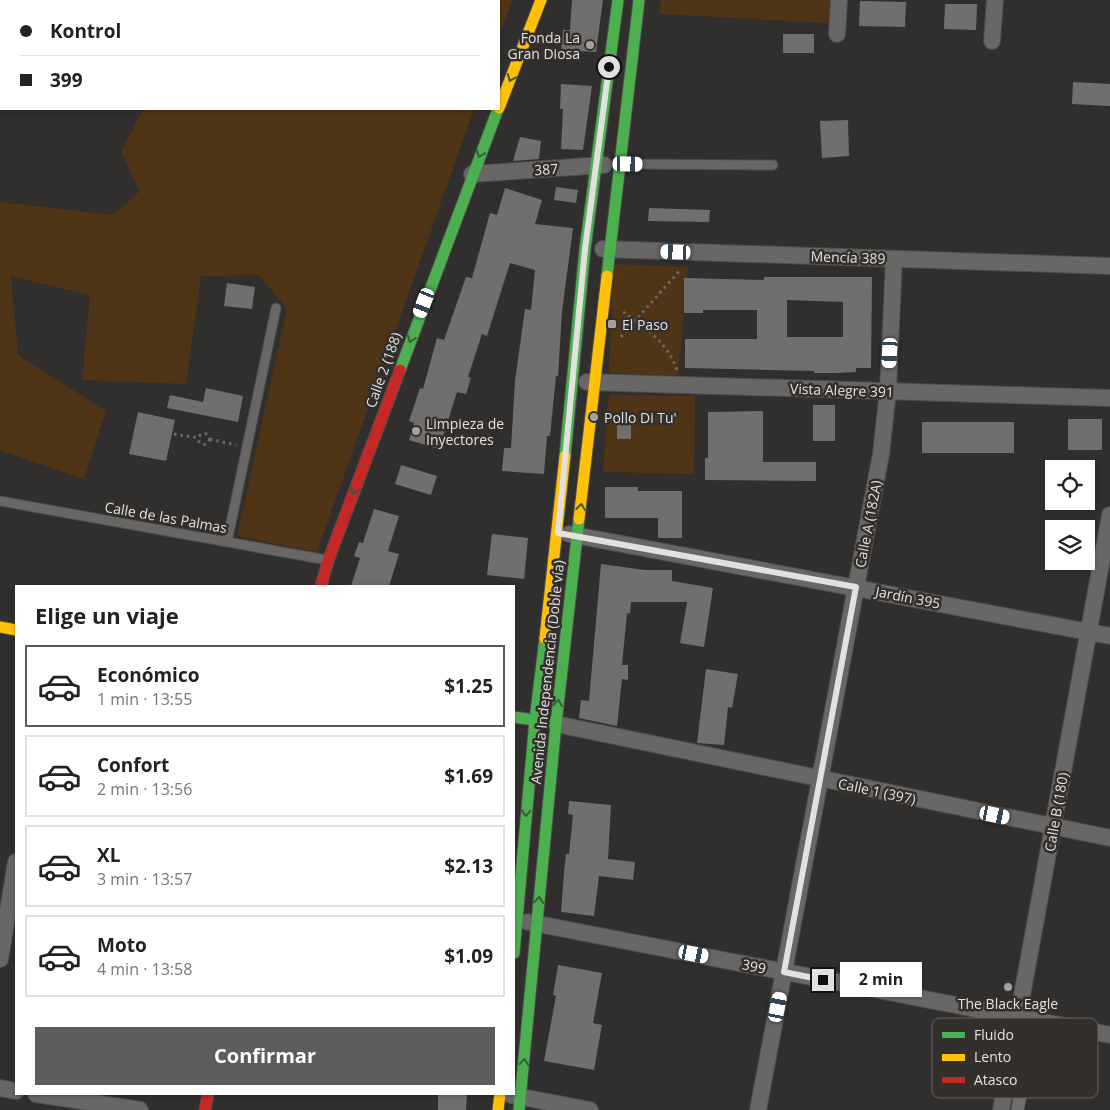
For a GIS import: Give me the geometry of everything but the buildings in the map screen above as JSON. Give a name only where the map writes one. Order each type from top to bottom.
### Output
[{"type":"main road","name":"Calle 2 (188)","points":[[500,105],[542,0]]},
{"type":"main road","name":"Avenida Independencia (Doble vía)","points":[[515,936],[535,720],[558,533],[585,249],[618,0]]},
{"type":"main road","name":"Avenida Independencia (Doble vía)","points":[[520,1103],[556,724],[639,0]]},
{"type":"main road","name":"Calle 2 (188)","points":[[321,585],[328,561],[472,174],[498,110]]},
{"type":"main road","points":[[0,627],[15,630]]},
{"type":"main road","points":[[515,717],[556,724]]},
{"type":"main road","points":[[205,1110],[208,1095]]},
{"type":"main road","points":[[498,1110],[501,1095]]},
{"type":"street","points":[[837,34],[839,0]]},
{"type":"street","points":[[992,41],[995,0]]},
{"type":"street","name":"387","points":[[472,174],[619,164]]},
{"type":"street","name":"Mencía 389","points":[[585,249],[1110,266]]},
{"type":"street","name":"Calle A (182A)","points":[[758,1110],[881,454],[888,391],[894,259]]},
{"type":"street","name":"Vista Alegre 391","points":[[573,382],[1110,398]]},
{"type":"street","name":"Calle B (180)","points":[[1018,1016],[1110,515]]},
{"type":"street","name":"Jardín 395","points":[[558,533],[856,587],[1110,636]]},
{"type":"street","name":"Calle 1 (397)","points":[[556,724],[1110,838]]},
{"type":"street","points":[[0,959],[12,867]]},
{"type":"street","name":"399","points":[[516,920],[1028,1018]]},
{"type":"street","points":[[0,1088],[15,1091]]},
{"type":"street","points":[[42,1095],[140,1110]]},
{"type":"street","points":[[503,1095],[520,1103],[590,1110]]},
{"type":"lane","points":[[619,164],[773,165]]},
{"type":"lane","points":[[227,542],[276,308]]},
{"type":"lane","name":"Calle de las Palmas","points":[[0,501],[328,561]]},
{"type":"path","points":[[617,342],[680,269],[688,267],[695,252]]},
{"type":"path","points":[[604,296],[615,308],[636,321],[668,350],[683,385]]},
{"type":"path","points":[[174,434],[199,438],[204,434],[210,439],[247,447]]},
{"type":"path","points":[[199,438],[199,442],[204,445],[209,443],[210,439]]},
{"type":"shaded area","points":[[500,0],[512,0],[500,35]]},
{"type":"shaded area","points":[[661,0],[831,0],[829,23],[659,14]]},
{"type":"shaded area","points":[[142,110],[474,110],[317,552],[237,536],[287,309],[259,275],[201,276],[186,384],[82,380],[90,295],[11,276],[18,355],[106,411],[84,479],[0,450],[0,202],[113,215],[140,191],[121,152]]},
{"type":"shaded area","points":[[613,264],[688,267],[678,376],[609,373]]},
{"type":"shaded area","points":[[609,395],[695,396],[694,474],[603,472]]},
{"type":"traffic: fast","points":[[565,456],[585,249],[618,0]]},
{"type":"traffic: fast","points":[[607,276],[639,0]]},
{"type":"traffic: fast","points":[[400,370],[498,110]]},
{"type":"traffic: fast","points":[[519,1110],[556,724],[579,519]]},
{"type":"traffic: fast","points":[[515,942],[535,720],[545,638]]},
{"type":"traffic: fast","points":[[515,717],[554,723]]},
{"type":"traffic: slow","points":[[500,105],[541,0]]},
{"type":"traffic: slow","points":[[579,519],[607,276]]},
{"type":"traffic: slow","points":[[545,638],[565,456]]},
{"type":"traffic: slow","points":[[0,627],[15,630]]},
{"type":"traffic: slow","points":[[498,1110],[500,1095]]},
{"type":"traffic: jam","points":[[321,585],[328,561],[400,370]]},
{"type":"traffic: jam","points":[[205,1110],[208,1095]]},
{"type":"place","name":"Fonda La Gran Diosa","points":[[590,45]]},
{"type":"place","name":"El Paso","points":[[612,324]]},
{"type":"place","name":"Pollo Di Tu'","points":[[594,417]]},
{"type":"place","name":"Limpieza de Inyectores","points":[[416,431]]},
{"type":"place","name":"The Black Eagle","points":[[1008,987]]},
{"type":"route","points":[[609,67],[585,249],[558,533],[856,587],[784,972],[823,980]]}]
